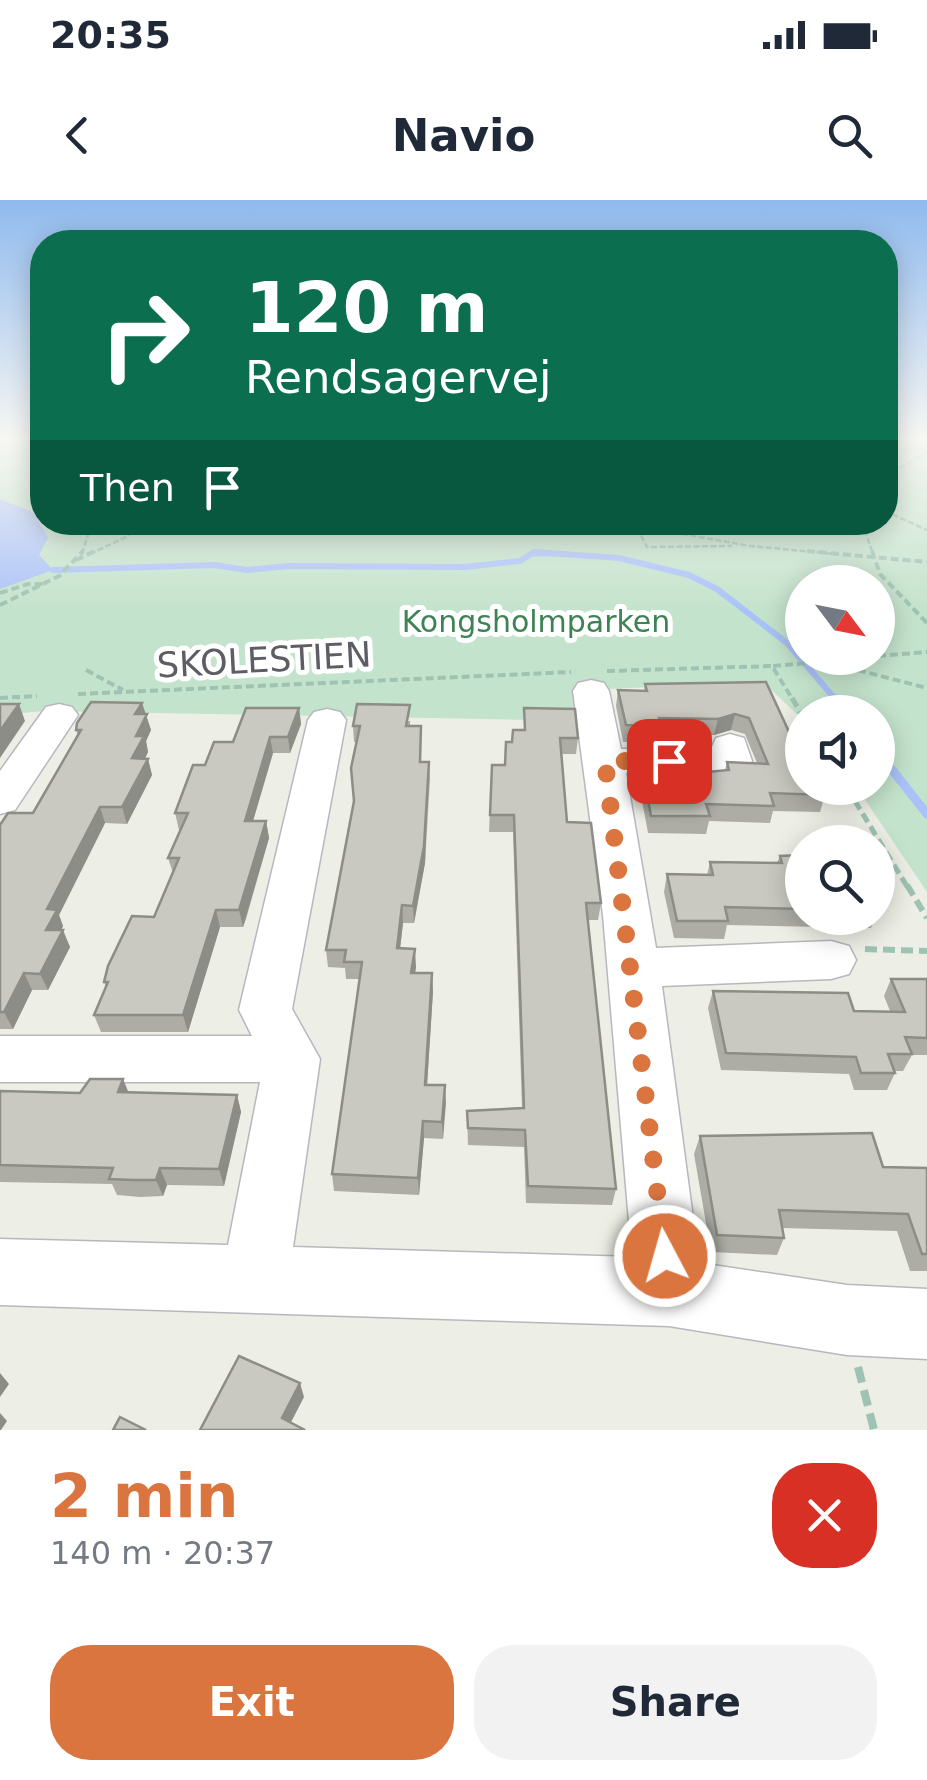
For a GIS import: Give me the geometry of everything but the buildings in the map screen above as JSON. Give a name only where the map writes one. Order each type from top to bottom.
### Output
[{"type":"street","points":[[594,678],[633,968],[669,1292]]},
{"type":"street","points":[[0,801],[60,702]]},
{"type":"street","points":[[255,1278],[292,1059],[265,1010],[327,720]]},
{"type":"street","points":[[605,761],[732,761],[730,746]]},
{"type":"street","points":[[633,968],[832,960]]},
{"type":"street","points":[[0,1059],[292,1059]]},
{"type":"street","points":[[0,1272],[669,1292],[847,1320],[927,1324]]},
{"type":"path","points":[[898,517],[927,530]]},
{"type":"path","points":[[0,605],[53,583],[74,561],[86,535]]},
{"type":"path","points":[[74,561],[129,535]]},
{"type":"path","points":[[639,535],[647,547],[750,546],[927,562]]},
{"type":"path","points":[[688,535],[750,546]]},
{"type":"path","points":[[866,535],[880,574],[927,623]]},
{"type":"path","points":[[0,593],[28,584],[53,583]]},
{"type":"path","points":[[895,655],[927,652]]},
{"type":"path","name":"SKOLESTIEN","points":[[0,698],[60,702],[125,692],[594,678],[785,664]]},
{"type":"path","points":[[772,666],[790,695]]},
{"type":"path","points":[[86,670],[125,692]]},
{"type":"path","points":[[876,675],[927,688]]},
{"type":"path","points":[[857,805],[927,918]]},
{"type":"path","points":[[832,960],[827,948],[927,951]]},
{"type":"path","points":[[847,1320],[874,1430]]},
{"type":"green space","name":"Kongsholmparken","points":[[0,494],[30,494],[30,535],[898,535],[898,494],[927,494],[927,892],[895,844],[895,825],[882,825],[868,805],[895,805],[895,695],[785,695],[785,703],[763,682],[608,689],[590,721],[45,711],[0,715]]},
{"type":"water","points":[[0,499],[30,511],[30,535],[46,535],[39,555],[53,570],[0,589]]},
{"type":"waterway","points":[[53,570],[214,565],[247,570],[288,566],[465,567],[520,561],[534,552],[619,558],[689,575],[717,589],[787,643],[832,695]]},
{"type":"waterway","points":[[531,554],[557,554]]},
{"type":"waterway","points":[[895,774],[927,814]]},
{"type":"route","points":[[665,1256],[605,761],[669,761]]}]
